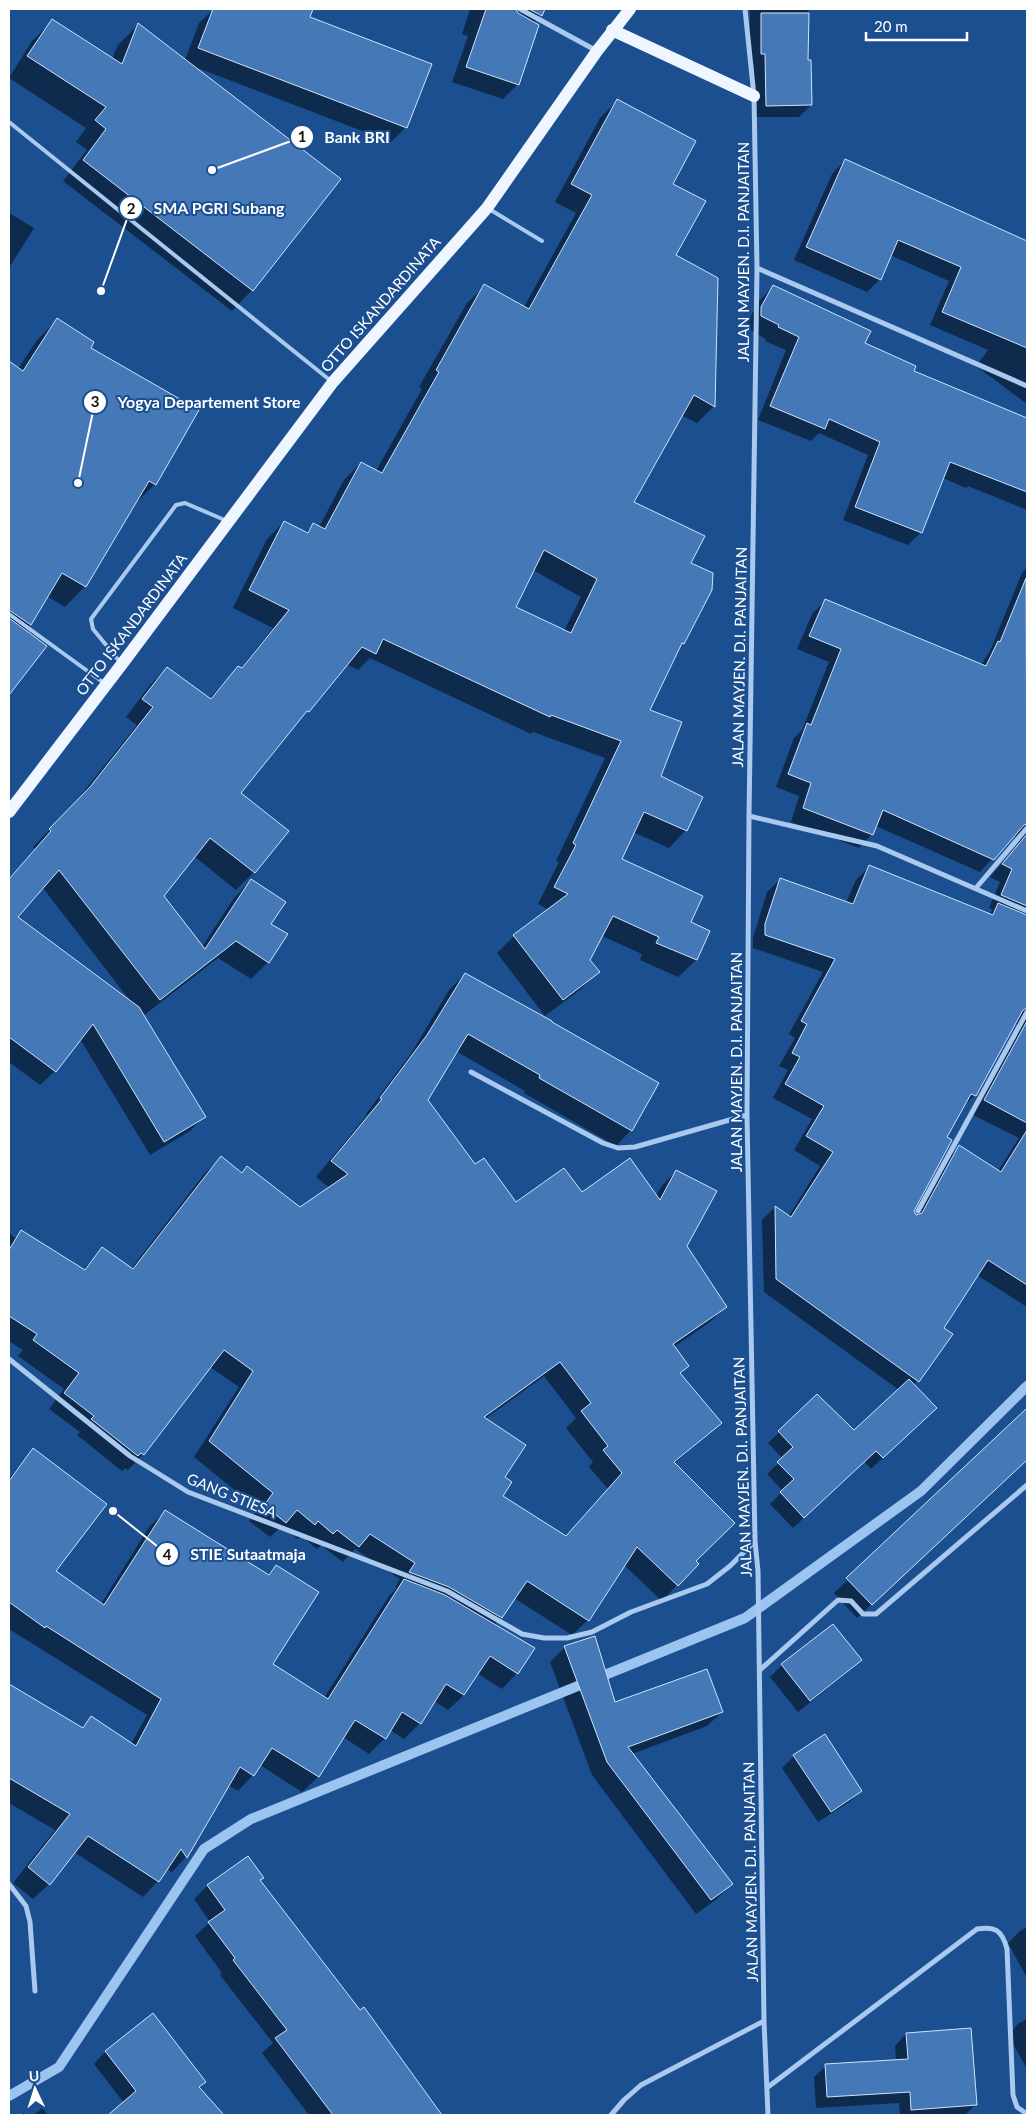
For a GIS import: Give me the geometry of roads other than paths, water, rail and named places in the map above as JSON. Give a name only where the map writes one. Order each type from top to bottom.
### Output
[{"type":"main road","name":"OTTO ISKANDARDINATA","points":[[9,812],[332,382],[487,208],[612,30],[630,9]]},
{"type":"main road","points":[[612,30],[754,96]]},
{"type":"street","points":[[520,9],[597,51]]},
{"type":"street","name":"JALAN MAYJEN. D.I. PANJAITAN","points":[[745,9],[754,96],[757,268],[748,816],[748,1115],[755,1541],[758,1571],[758,1649],[760,1670],[764,2021],[768,2115]]},
{"type":"street","points":[[757,268],[1027,386]]},
{"type":"street","points":[[748,816],[877,846],[1027,911]]},
{"type":"street","points":[[976,888],[1027,828]]},
{"type":"street","points":[[918,1211],[1027,1012]]},
{"type":"street","points":[[470,1072],[603,1143],[618,1148],[635,1146],[748,1115]]},
{"type":"street","name":"GANG STIESA","points":[[9,1359],[130,1456],[188,1492],[447,1591],[522,1634],[544,1638],[567,1638],[592,1632],[631,1612],[707,1584],[730,1566],[755,1541]]},
{"type":"street","points":[[760,1670],[838,1600],[852,1601],[863,1614],[876,1614],[1027,1485]]},
{"type":"street","points":[[9,1884],[26,1906],[28,1914],[34,1991]]},
{"type":"street","points":[[768,2087],[977,1929],[989,1927],[998,1931],[1004,1938],[1007,1949],[1013,2095],[1017,2107],[1027,2114]]},
{"type":"street","points":[[611,2115],[641,2085],[764,2021]]},
{"type":"lane","points":[[9,122],[332,382]]},
{"type":"lane","points":[[487,208],[542,241]]},
{"type":"lane","points":[[122,664],[93,629],[91,619],[176,505],[185,503],[228,522]]},
{"type":"lane","points":[[9,614],[106,685]]},
{"type":"waterway","points":[[9,2096],[59,2067],[204,1849],[251,1819],[745,1618],[921,1491],[1027,1386]]},
{"type":"place","name":"Bank BRI","points":[[212,170]]},
{"type":"place","name":"SMA PGRI Subang","points":[[101,291]]},
{"type":"place","name":"Yogya Departement Store","points":[[78,483]]},
{"type":"place","name":"STIE Sutaatmaja","points":[[113,1511]]}]
